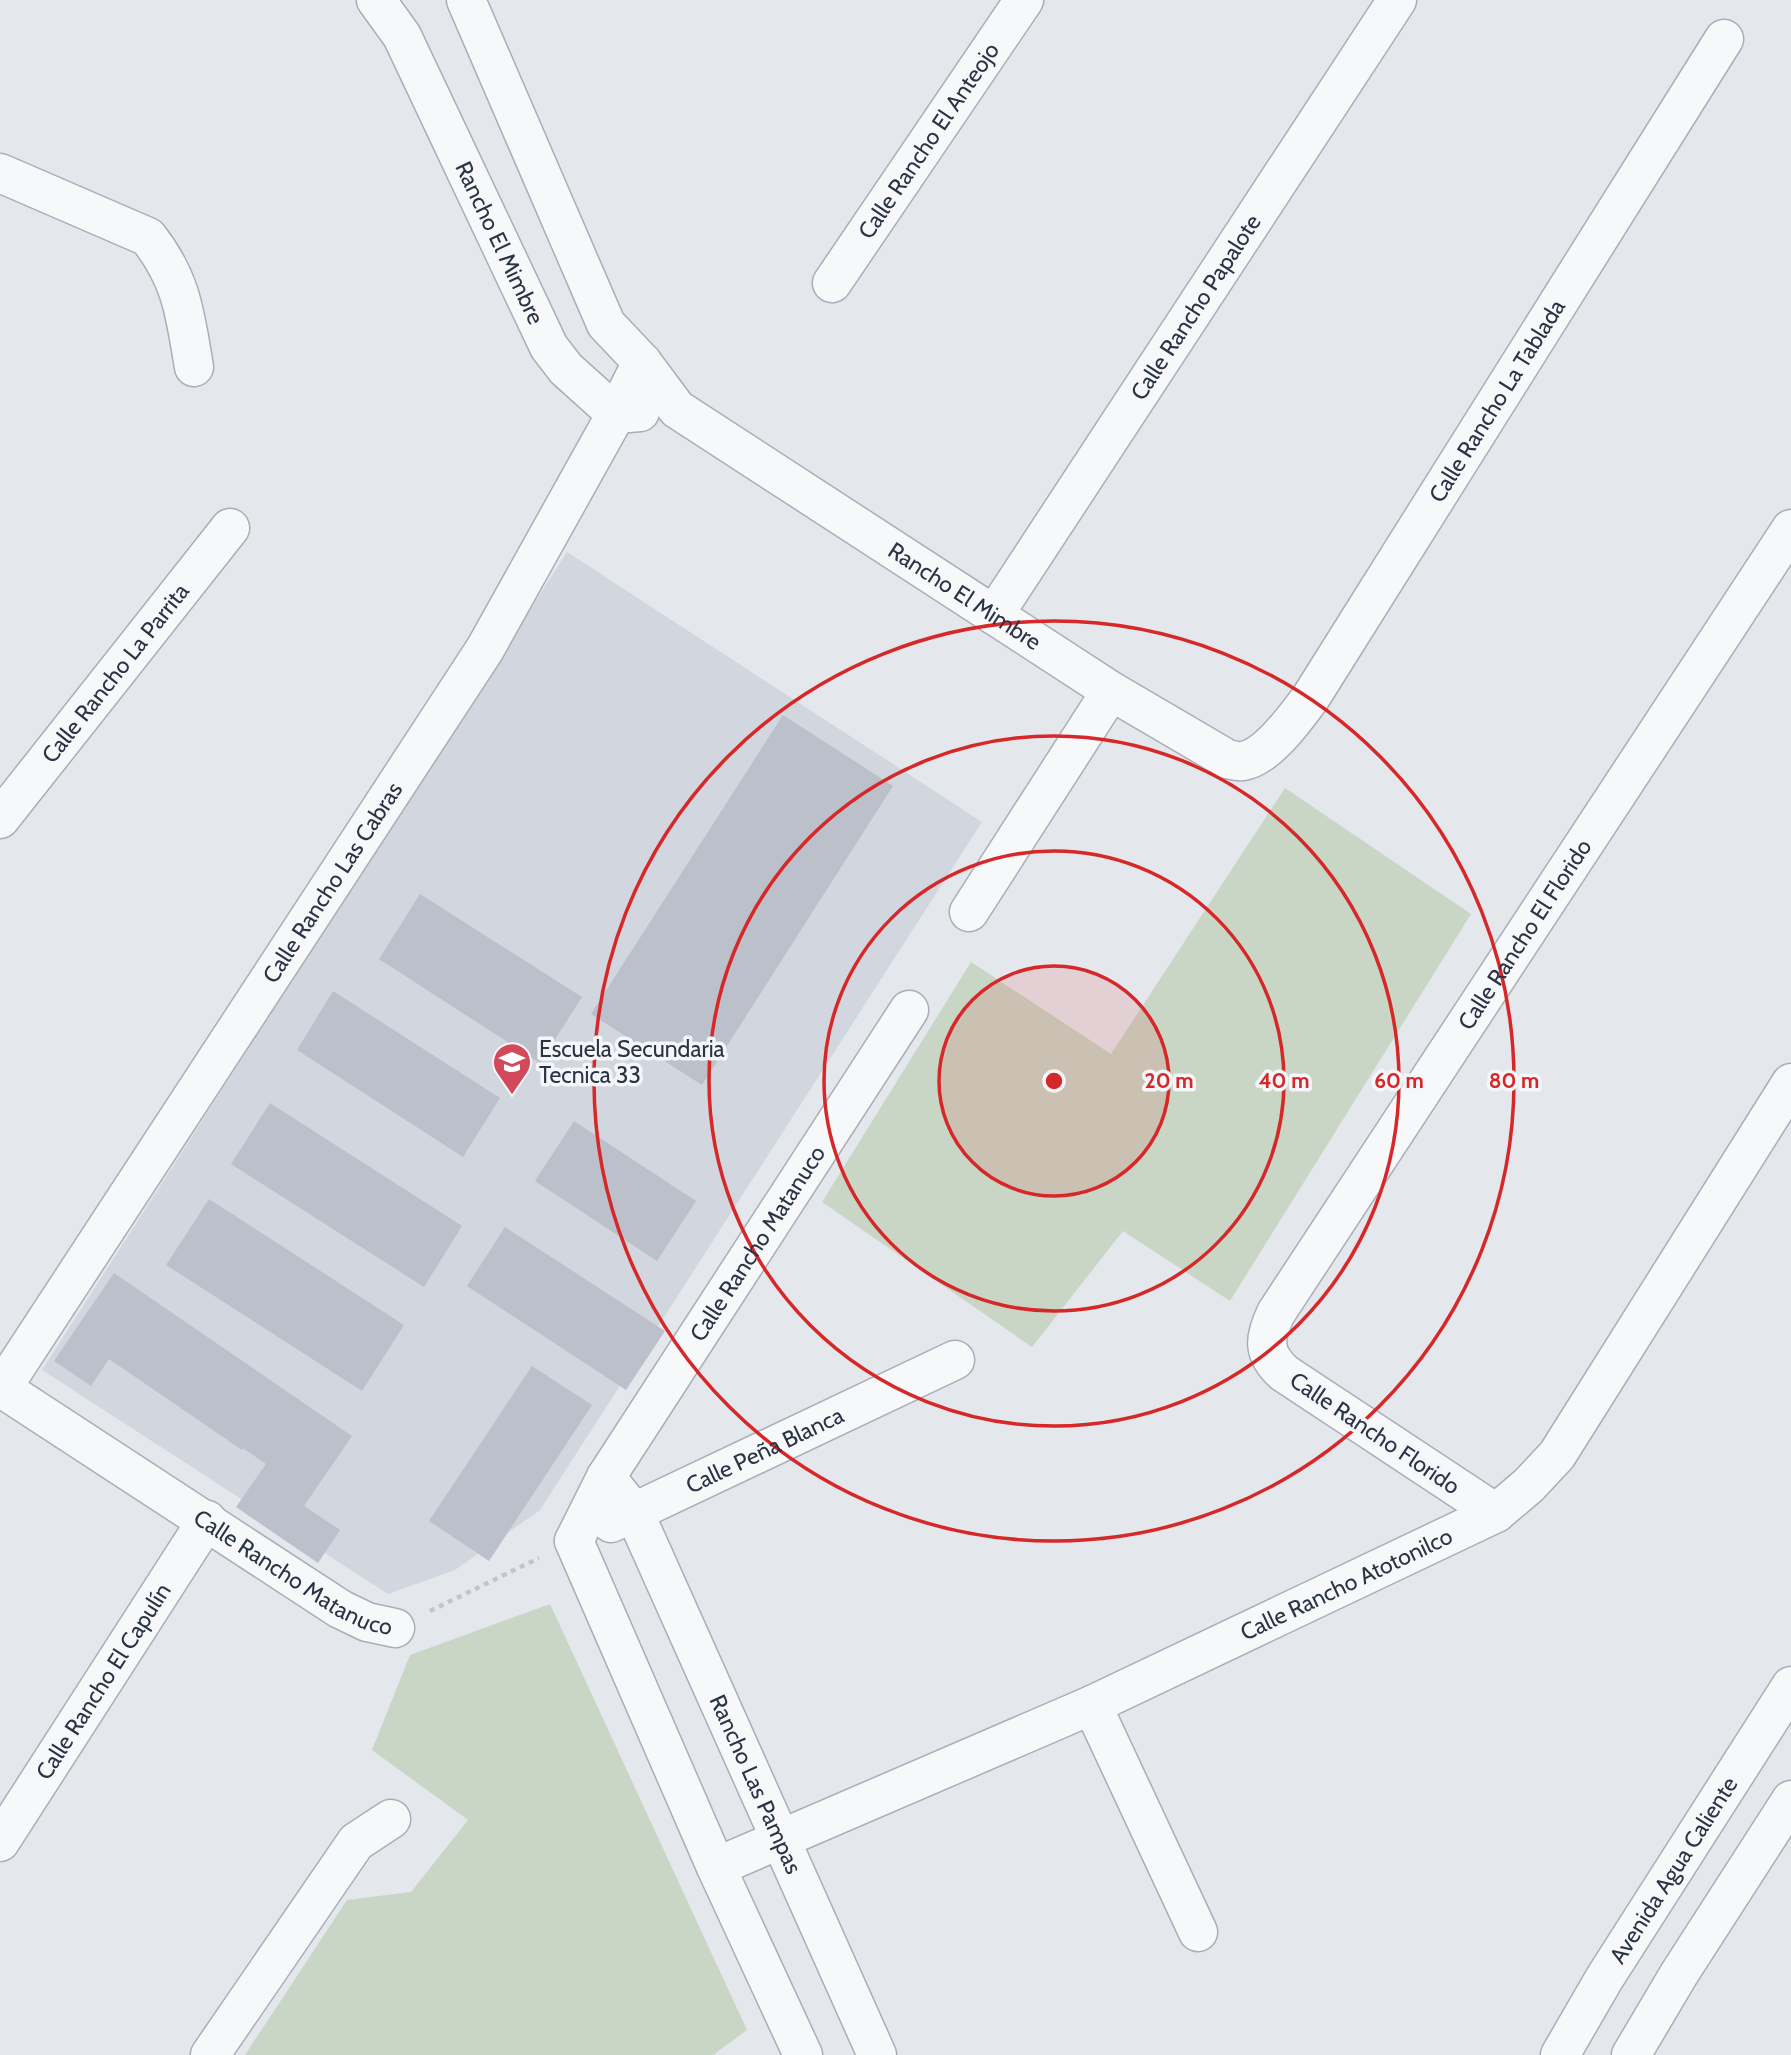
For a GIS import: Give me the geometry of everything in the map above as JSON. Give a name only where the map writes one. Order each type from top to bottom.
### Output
[{"type":"street","name":"Rancho El Mimbre","points":[[376,0],[402,36],[549,347],[566,369],[616,414]]},
{"type":"street","name":"Rancho El Mimbre","points":[[466,0],[606,324],[642,362],[677,410],[1111,691],[1227,760],[1244,761],[1258,754]]},
{"type":"street","name":"Calle Rancho El Anteojo","points":[[832,283],[1024,0]]},
{"type":"street","name":"Calle Rancho Papalote","points":[[994,615],[1397,0]]},
{"type":"street","name":"Calle Rancho La Tablada","points":[[1258,754],[1283,733],[1311,697],[1724,39]]},
{"type":"street","points":[[0,173],[148,237],[162,255],[181,295],[194,367]]},
{"type":"street","name":"Calle Rancho Las Cabras","points":[[1,1387],[485,649],[616,414],[642,362]]},
{"type":"street","points":[[616,414],[677,410]]},
{"type":"street","name":"Calle Rancho La Parrita","points":[[0,819],[230,527]]},
{"type":"street","name":"Calle Rancho El Florido","points":[[1266,1342],[1268,1329],[1276,1313],[1791,529]]},
{"type":"street","points":[[969,912],[1111,691]]},
{"type":"street","name":"Calle Rancho Matanuco","points":[[574,1541],[606,1477],[909,1010]]},
{"type":"street","name":"Calle Rancho Atotonilco","points":[[716,1867],[1092,1705],[1496,1513],[1530,1485],[1557,1455],[1791,1083]]},
{"type":"street","name":"Calle Rancho Florido","points":[[1266,1342],[1270,1355],[1284,1373],[1496,1513]]},
{"type":"street","name":"Calle Peña Blanca","points":[[574,1541],[955,1360]]},
{"type":"street","name":"Calle Rancho Matanuco","points":[[1,1387],[340,1609],[367,1622],[395,1628]]},
{"type":"street","points":[[606,1477],[634,1512]]},
{"type":"street","name":"Rancho Las Pampas","points":[[634,1512],[877,2055]]},
{"type":"street","name":"Calle Rancho El Capulín","points":[[0,1842],[206,1520]]},
{"type":"street","points":[[574,1541],[716,1867],[803,2055]]},
{"type":"street","name":"Avenida Agua Caliente","points":[[1560,2055],[1604,1979],[1779,1729],[1791,1686]]},
{"type":"street","points":[[1092,1705],[1198,1932]]},
{"type":"street","points":[[1626,2055],[1791,1800]]},
{"type":"street","points":[[210,2055],[356,1842],[391,1819]]},
{"type":"path","name":"Calle Rancho Matanuco","points":[[395,1628],[574,1541]]},
{"type":"shaded area","name":"Escuela Secundaria Tecnica 33","points":[[567,552],[982,822],[540,1510],[455,1570],[388,1594],[42,1370]]},
{"type":"green space","points":[[1285,788],[1471,914],[1230,1301],[1123,1231],[1032,1347],[822,1202],[971,962],[1111,1054]]},
{"type":"green space","points":[[550,1604],[747,2030],[713,2055],[245,2055],[347,1900],[411,1892],[468,1820],[372,1750],[410,1655]]},
{"type":"building","points":[[783,715],[893,786],[702,1085],[591,1014]]},
{"type":"building","points":[[420,894],[582,997],[540,1063],[379,959]]},
{"type":"building","points":[[333,991],[500,1098],[463,1157],[297,1050]]},
{"type":"building","points":[[270,1103],[462,1226],[424,1287],[231,1164]]},
{"type":"building","points":[[574,1121],[696,1201],[657,1261],[535,1181]]},
{"type":"building","points":[[209,1199],[404,1325],[362,1391],[166,1265]]},
{"type":"building","points":[[505,1227],[665,1331],[626,1390],[467,1286]]},
{"type":"building","points":[[114,1273],[352,1436],[304,1506],[340,1530],[318,1563],[236,1507],[266,1464],[109,1359],[91,1386],[54,1361]]},
{"type":"building","points":[[532,1366],[592,1405],[489,1561],[429,1521]]},
{"type":"place","name":"Escuela Secundaria Tecnica 33","points":[[512,1096]]}]
